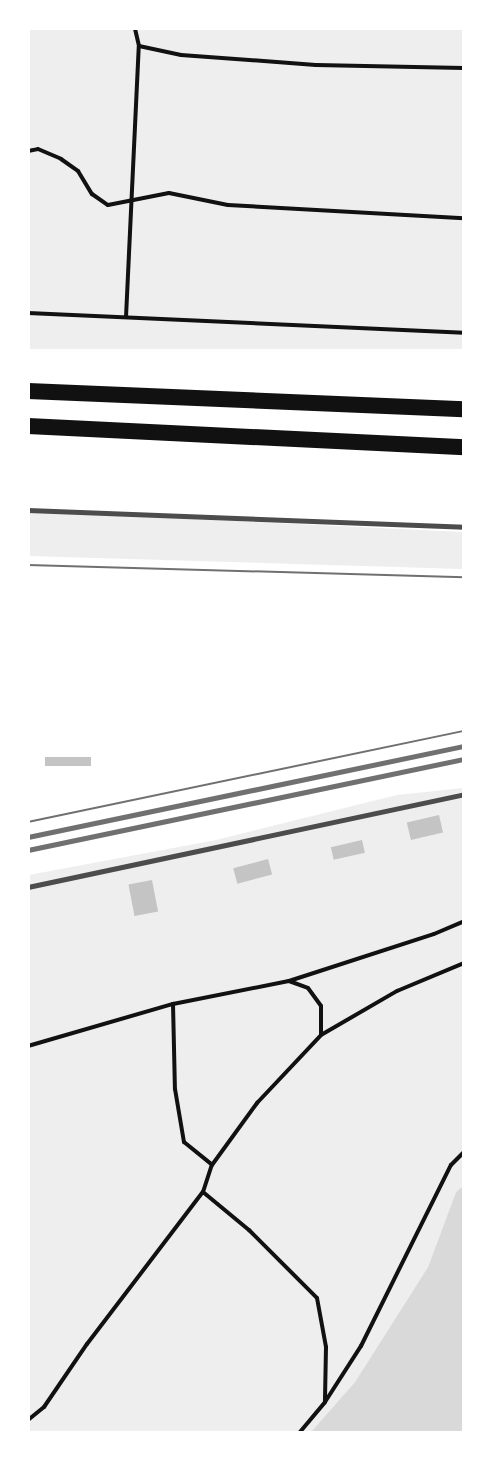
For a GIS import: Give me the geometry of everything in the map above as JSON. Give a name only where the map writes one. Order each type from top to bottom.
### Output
[{"type":"highway","points":[[28,390],[464,409]]},
{"type":"highway","points":[[28,426],[464,447]]},
{"type":"lane","points":[[28,510],[464,527]]},
{"type":"lane","points":[[28,887],[464,794]]},
{"type":"path","points":[[126,316],[139,46],[135,28]]},
{"type":"path","points":[[139,46],[181,55],[316,65],[464,68]]},
{"type":"path","points":[[28,150],[38,149],[61,159],[78,171],[92,194],[108,204],[132,202],[169,194],[228,205],[464,218]]},
{"type":"path","points":[[28,313],[464,333]]},
{"type":"path","points":[[28,1046],[173,1004],[290,981],[434,934],[464,921]]},
{"type":"path","points":[[28,1420],[44,1407],[87,1344],[203,1192],[212,1165],[257,1103],[321,1035],[397,991],[464,963]]},
{"type":"path","points":[[290,981],[308,988],[321,1006],[321,1035]]},
{"type":"path","points":[[173,1004],[175,1089],[184,1142],[212,1165]]},
{"type":"path","points":[[300,1432],[325,1402],[361,1346],[451,1165],[464,1152]]},
{"type":"path","points":[[203,1192],[249,1230],[317,1298],[326,1347],[325,1402]]},
{"type":"shaded area","points":[[29,29],[463,29],[463,349],[29,349]]},
{"type":"shaded area","points":[[28,511],[463,532],[463,569],[29,556]]},
{"type":"shaded area","points":[[463,788],[463,1186],[456,1192],[428,1267],[355,1382],[311,1432],[29,1432],[29,875],[216,840],[397,795]]},
{"type":"shaded area","points":[[463,1186],[463,1432],[311,1432],[355,1382],[428,1267],[456,1192]]},
{"type":"building","points":[[45,757],[91,757],[91,766],[45,766]]},
{"type":"building","points":[[439,815],[443,833],[411,840],[407,822]]},
{"type":"building","points":[[362,840],[365,853],[334,860],[331,847]]},
{"type":"building","points":[[268,859],[272,874],[237,884],[233,868]]},
{"type":"building","points":[[152,880],[158,911],[135,916],[128,885]]},
{"type":"tram line","points":[[28,565],[464,577]]},
{"type":"tram line","points":[[28,822],[464,731]]},
{"type":"railway","points":[[28,837],[464,746]]},
{"type":"railway","points":[[28,850],[464,759]]}]
